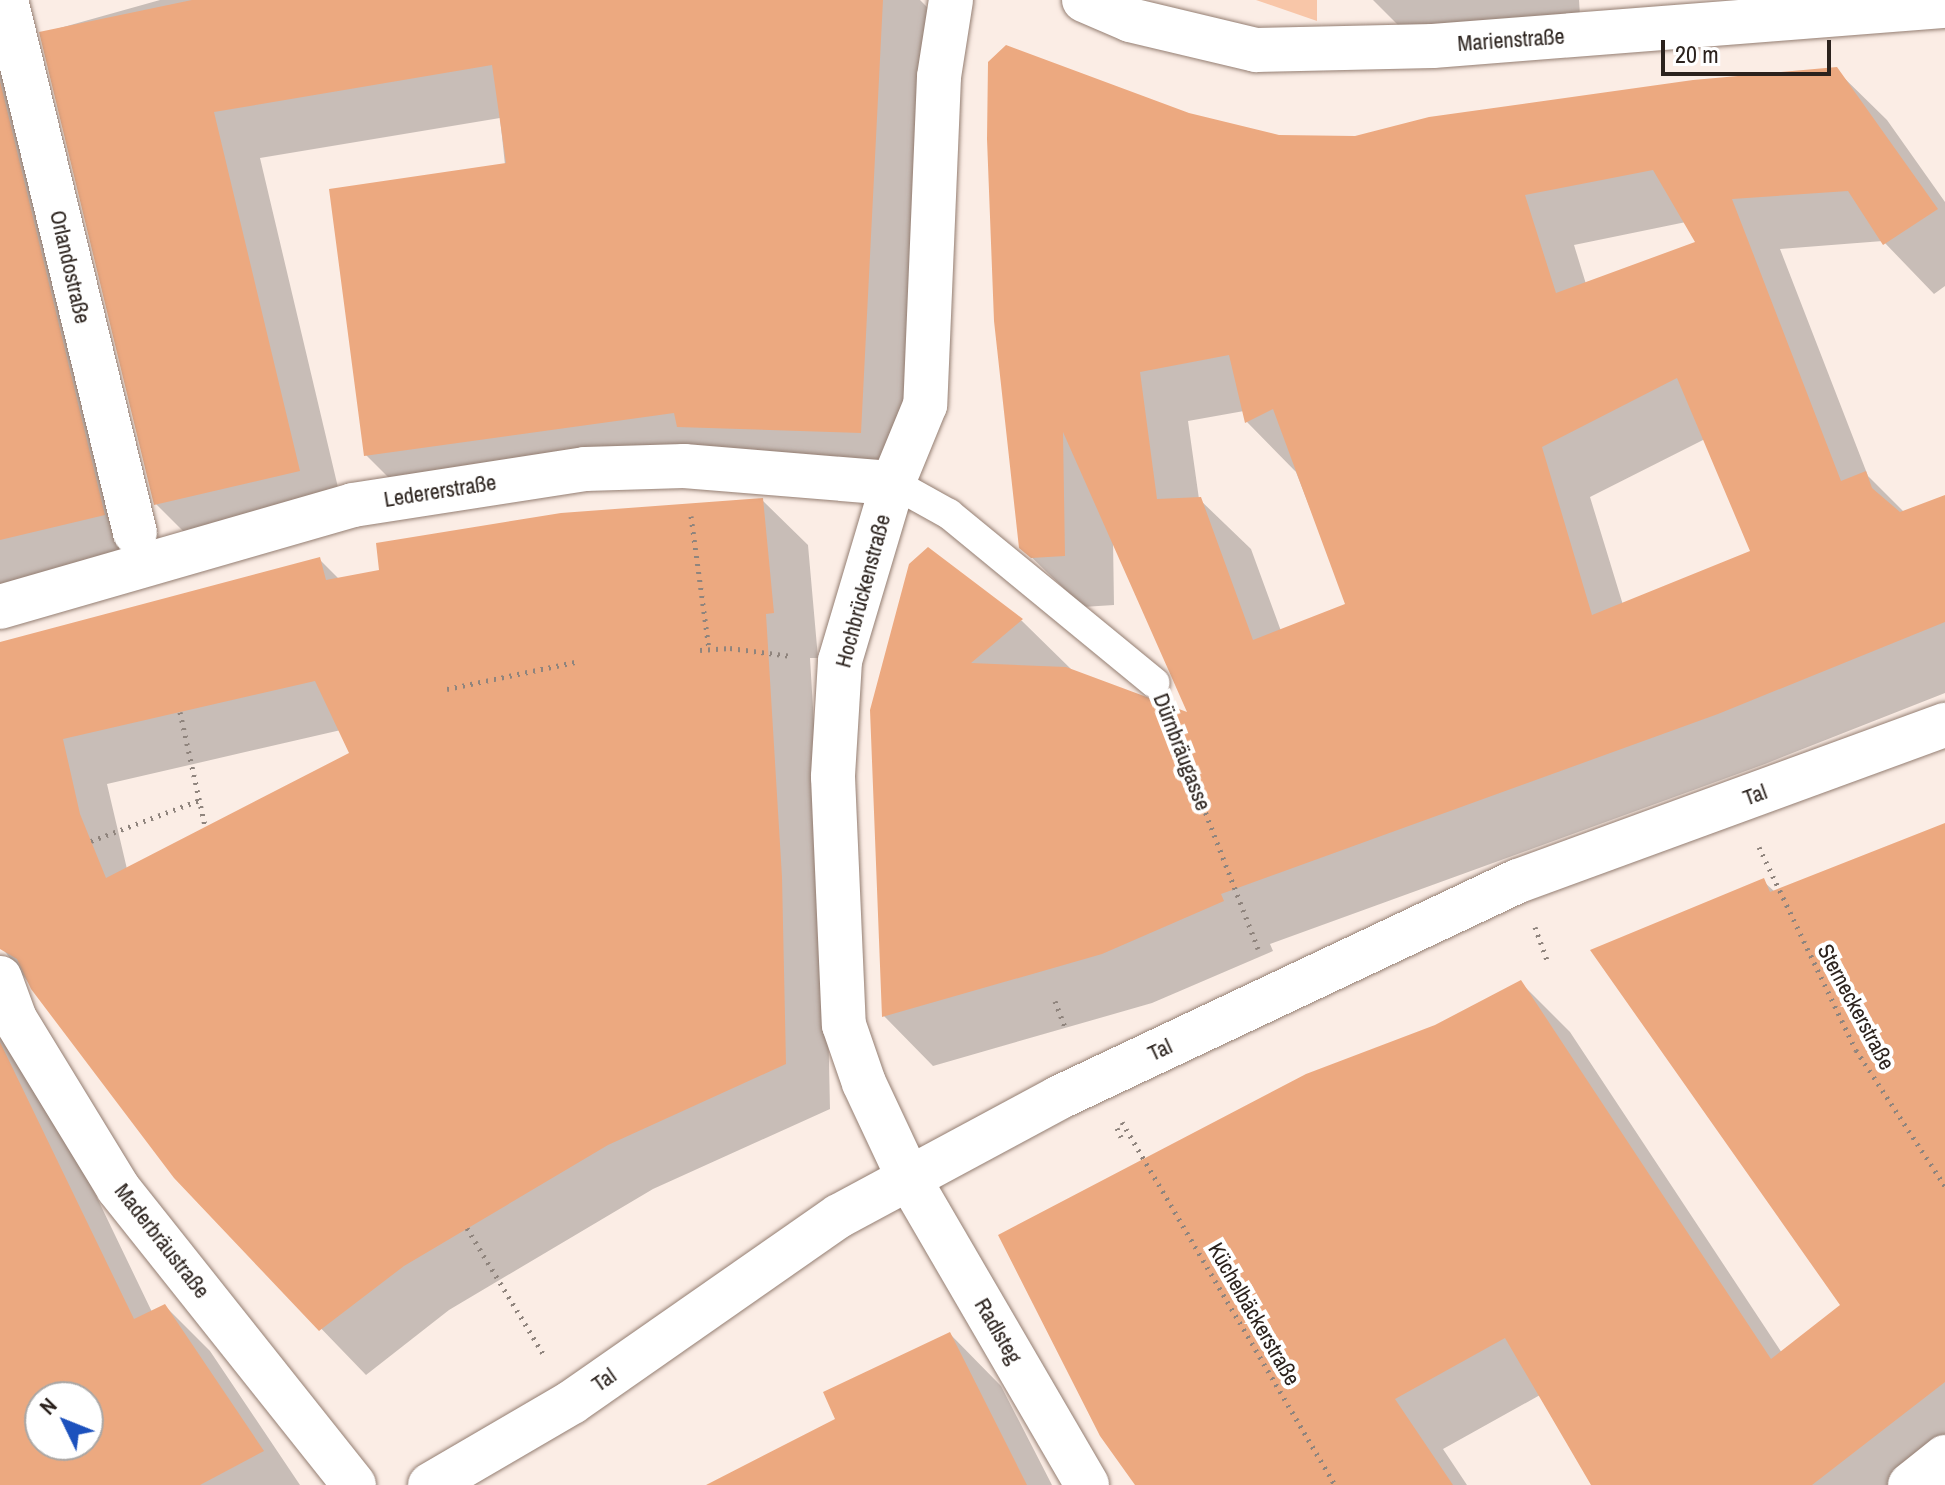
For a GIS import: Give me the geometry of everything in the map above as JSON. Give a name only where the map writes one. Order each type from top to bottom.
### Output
[{"type":"street","name":"Orlandostraße","points":[[6,0],[135,533]]},
{"type":"street","name":"Hochbrückenstraße","points":[[908,1177],[864,1083],[844,1025],[833,777],[840,661],[893,483],[925,405],[939,77],[951,0]]},
{"type":"street","name":"Marienstraße","points":[[1084,0],[1130,20],[1256,50],[1417,47],[1942,19]]},
{"type":"street","name":"Ledererstraße","points":[[0,607],[353,505],[585,469],[684,466],[893,483]]},
{"type":"street","name":"Tal","points":[[430,1485],[572,1402],[839,1216],[908,1177],[1274,996],[1518,881],[1945,725]]},
{"type":"street","name":"Maderbräustraße","points":[[0,978],[15,1019],[118,1188],[354,1485]]},
{"type":"street","name":"Radlsteg","points":[[908,1177],[1087,1485]]},
{"type":"street","points":[[1910,1485],[1945,1457]]},
{"type":"lane","name":"Dürnbräugasse","points":[[893,483],[949,514],[1155,683]]},
{"type":"path","points":[[684,466],[709,650]]},
{"type":"path","points":[[700,650],[730,648]]},
{"type":"path","points":[[447,689],[575,662]]},
{"type":"path","name":"Dürnbräugasse","points":[[1155,683],[1274,996]]},
{"type":"path","points":[[180,712],[205,826]]},
{"type":"path","points":[[91,841],[200,800]]},
{"type":"path","name":"Sterneckerstraße","points":[[1774,878],[1856,1050],[1945,1186]]},
{"type":"path","points":[[1055,1001],[1066,1029]]},
{"type":"path","points":[[1117,1128],[1121,1137]]},
{"type":"path","name":"Küchelbäckerstraße","points":[[1146,1157],[1335,1485]]},
{"type":"path","points":[[467,1228],[572,1402]]},
{"type":"shaded area","points":[[1256,0],[1317,0],[1317,21]]},
{"type":"building","points":[[192,0],[883,0],[861,433],[677,427],[674,413],[364,456],[329,189],[506,163],[492,65],[214,112],[300,471],[154,505],[39,32]]},
{"type":"building","points":[[1006,45],[1189,113],[1279,135],[1355,136],[1429,117],[1693,80],[1837,67],[1938,209],[1883,245],[1848,191],[1732,199],[1841,481],[1866,471],[1872,488],[1900,512],[1945,495],[1945,622],[1718,714],[1221,894],[1224,901],[1102,954],[882,1017],[870,710],[909,564],[928,547],[1023,619],[971,663],[1066,667],[1187,712],[1063,432],[1065,556],[1031,558],[1019,548],[994,321],[987,139],[988,62]],"holes":[[[1653,170],[1695,242],[1556,293],[1525,195]],[[1229,355],[1245,423],[1273,409],[1345,604],[1253,640],[1201,497],[1157,499],[1140,372]],[[1677,378],[1750,551],[1592,615],[1542,447]]]},
{"type":"building","points":[[0,81],[105,515],[0,540]]},
{"type":"building","points":[[763,498],[774,613],[766,614],[782,877],[786,1064],[608,1145],[404,1266],[319,1331],[174,1178],[31,989],[17,959],[0,949],[0,642],[320,557],[326,580],[379,570],[376,543],[561,513]],"holes":[[[315,681],[349,753],[106,878],[80,814],[63,739]]]},
{"type":"building","points":[[1945,823],[1945,1382],[1812,1485],[1591,1485],[1505,1338],[1395,1399],[1453,1485],[1135,1485],[1100,1436],[998,1235],[1306,1074],[1435,1025],[1521,980],[1771,1359],[1840,1305],[1590,950],[1764,878],[1770,892]]},
{"type":"building","points":[[0,1042],[134,1319],[165,1304],[264,1451],[200,1485],[0,1485]]},
{"type":"building","points":[[950,1332],[1027,1485],[706,1485],[835,1419],[823,1392]]}]
